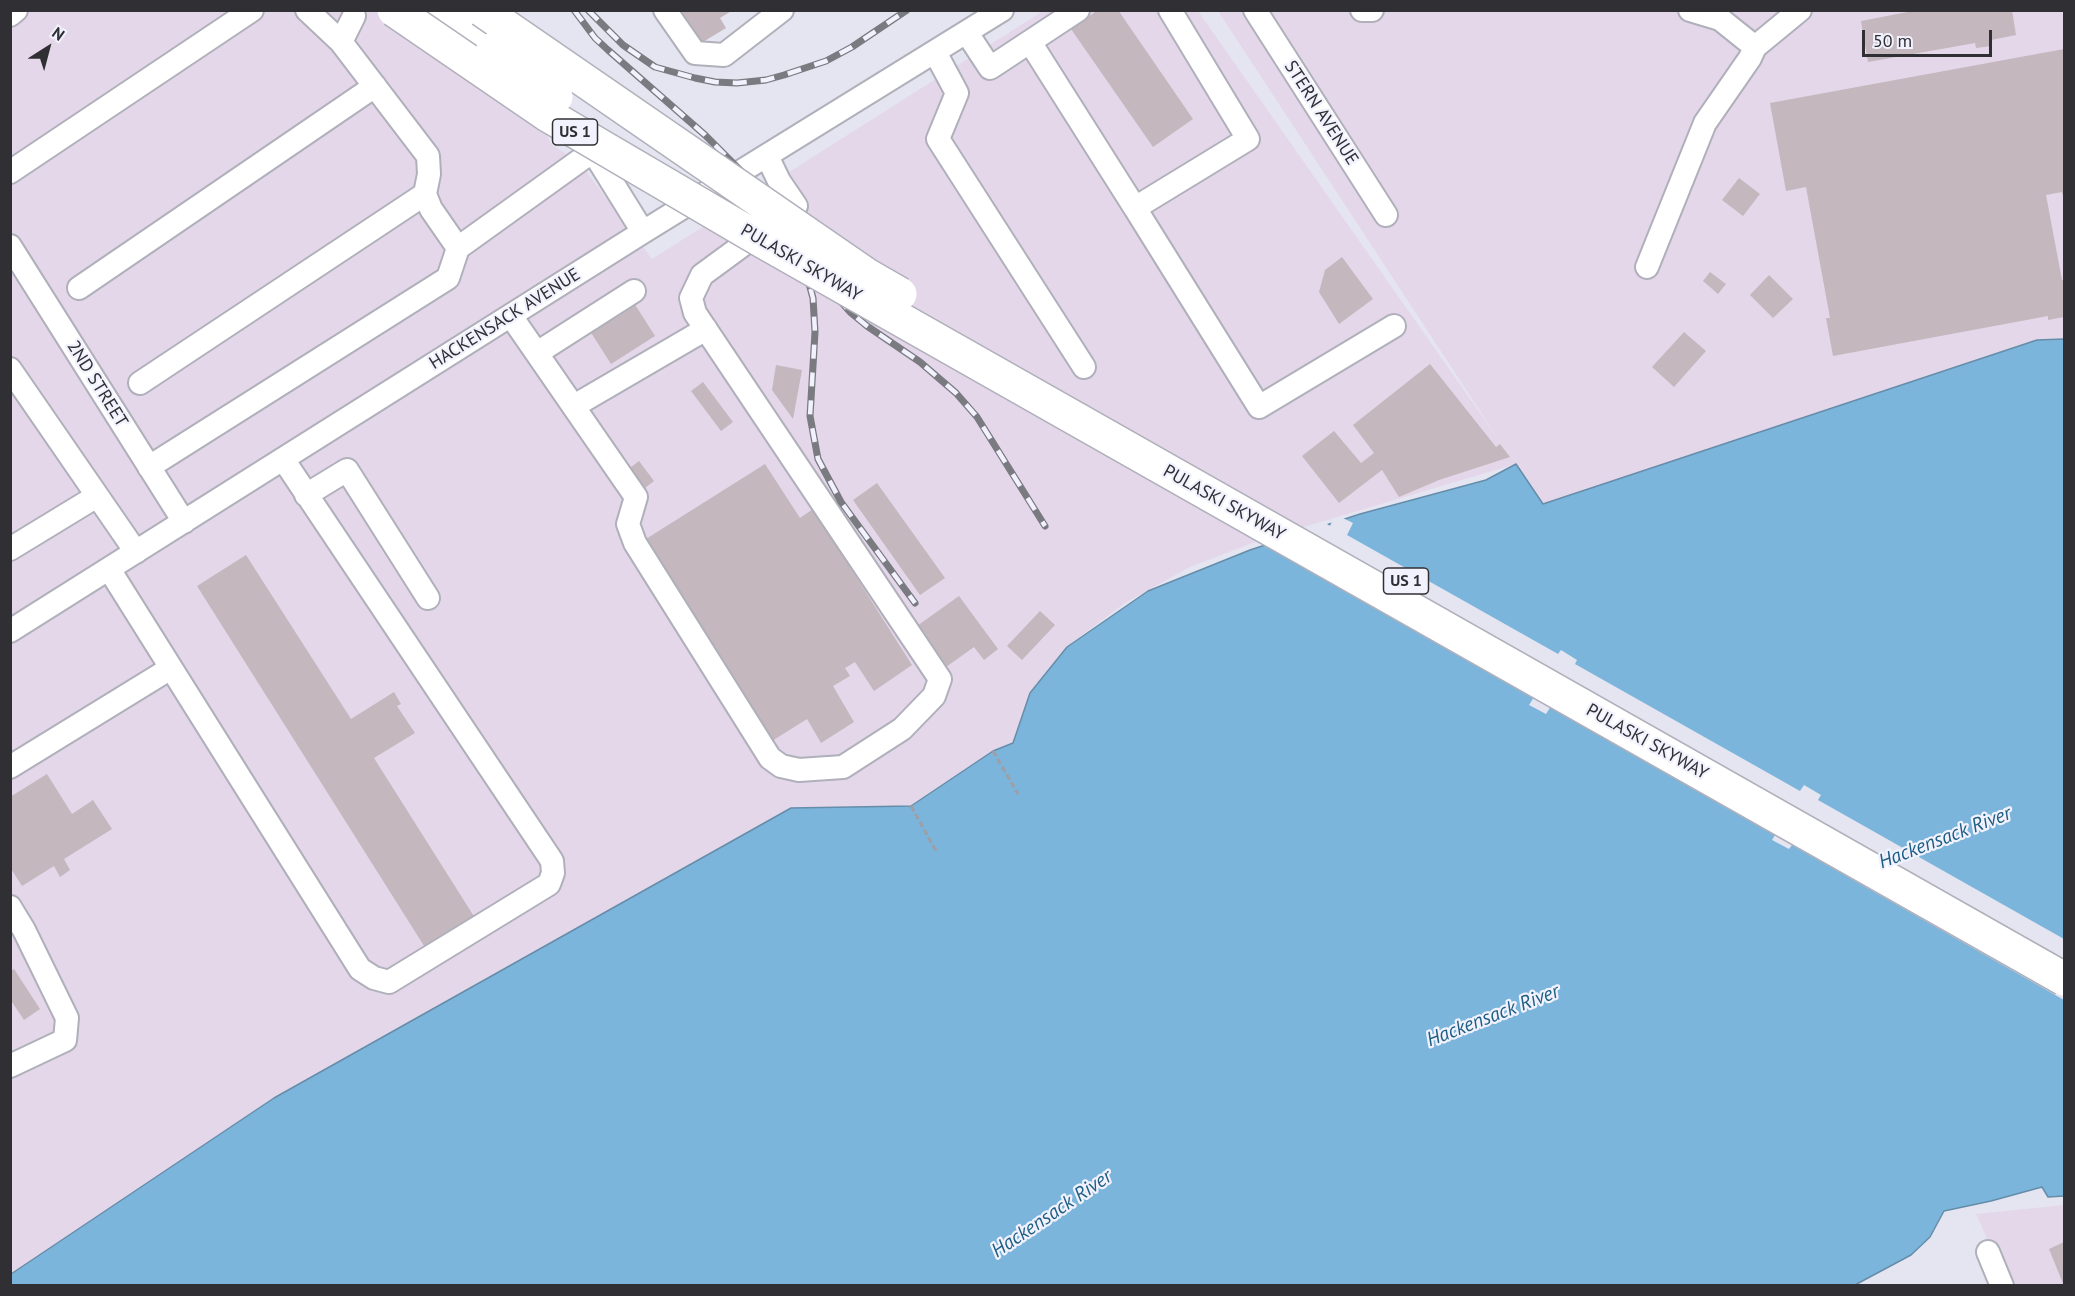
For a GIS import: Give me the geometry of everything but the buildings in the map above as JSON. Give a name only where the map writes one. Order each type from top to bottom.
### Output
[{"type":"highway","name":"PULASKI SKYWAY","points":[[394,10],[546,114],[764,242],[2064,979]]},
{"type":"highway","points":[[437,10],[493,49],[603,133],[764,242]]},
{"type":"highway","name":"PULASKI SKYWAY","points":[[483,10],[867,275],[2064,954]]},
{"type":"highway","points":[[493,49],[658,151],[754,198]]},
{"type":"street","points":[[10,15],[16,10]]},
{"type":"street","points":[[10,172],[252,10]]},
{"type":"street","points":[[307,10],[341,42],[428,156],[429,174],[425,194],[431,209],[458,248]]},
{"type":"street","points":[[509,10],[643,232]]},
{"type":"street","points":[[665,10],[695,53],[724,55],[782,10]]},
{"type":"street","name":"HACKENSACK AVENUE","points":[[10,631],[643,232],[1002,10]]},
{"type":"street","points":[[967,33],[990,68],[1078,10]]},
{"type":"street","points":[[1135,208],[1248,139],[1170,10]]},
{"type":"street","name":"STERN AVENUE","points":[[1255,10],[1386,215]]},
{"type":"street","points":[[1362,10],[1372,10]]},
{"type":"street","points":[[1690,10],[1720,19],[1755,47]]},
{"type":"street","points":[[1647,267],[1705,123],[1750,58],[1755,47],[1800,10]]},
{"type":"street","points":[[341,42],[354,16]]},
{"type":"street","points":[[1030,42],[1259,407],[1394,326]]},
{"type":"street","points":[[935,52],[957,93],[938,139],[1084,367]]},
{"type":"street","points":[[79,288],[375,86]]},
{"type":"street","points":[[149,467],[448,278],[458,248],[593,151]]},
{"type":"street","points":[[511,316],[636,497],[628,524],[635,543],[770,758],[781,766],[799,770],[843,767],[902,729],[934,696],[940,679],[695,313],[691,298],[702,275],[796,206],[779,181],[767,156]]},
{"type":"street","points":[[140,383],[425,194]]},
{"type":"street","name":"2ND STREET","points":[[10,246],[184,522]]},
{"type":"street","points":[[537,353],[634,291]]},
{"type":"street","points":[[574,406],[706,329]]},
{"type":"street","points":[[10,369],[136,552]]},
{"type":"street","points":[[109,569],[360,969],[374,978],[390,982],[549,884],[553,873],[552,861],[283,459]]},
{"type":"street","points":[[306,495],[347,470],[428,598]]},
{"type":"street","points":[[10,549],[97,496]]},
{"type":"street","points":[[10,767],[171,668]]},
{"type":"street","points":[[10,907],[17,935],[67,1018],[65,1040],[10,1066]]},
{"type":"street","points":[[1988,1252],[2002,1286]]},
{"type":"path","points":[[993,751],[1018,794]]},
{"type":"path","points":[[911,806],[936,851]]},
{"type":"shaded area","points":[[11,11],[490,11],[551,144],[580,163],[652,259],[1043,11],[1198,11],[1499,440],[1218,11],[2064,11],[2064,339],[2037,340],[1543,504],[1516,464],[1263,539],[1190,567],[1125,603],[1066,647],[1030,692],[1014,744],[993,751],[908,808],[795,808],[274,1098],[11,1274]]},
{"type":"shaded area","points":[[2064,1205],[2064,1285],[2008,1285],[1976,1214]]},
{"type":"water","name":"Hackensack River","points":[[2064,339],[2064,1196],[2048,1197],[2042,1187],[1944,1211],[1930,1237],[1911,1255],[1853,1286],[11,1286],[11,1274],[274,1098],[791,808],[911,806],[993,751],[1013,743],[1030,693],[1067,647],[1148,591],[1250,550],[1360,514],[1486,480],[1516,464],[1543,504],[2037,340]]},
{"type":"pier","points":[[1341,517],[1353,523],[1347,535],[1558,654],[1561,650],[1577,660],[1575,664],[1800,791],[1804,785],[1821,795],[1818,800],[2064,939],[2064,1000],[1792,845],[1789,849],[1772,840],[1775,835],[1551,706],[1546,714],[1529,705],[1534,697],[1323,576],[1322,578],[1305,569],[1306,566],[1265,542],[1324,522],[1330,526],[1333,519]]},
{"type":"railway","points":[[574,10],[595,38],[705,135],[745,175],[760,192],[826,285],[850,312],[920,362],[956,393],[977,417],[1045,526]]},
{"type":"railway","points":[[588,10],[623,45],[655,67],[715,82],[737,83],[766,80],[826,61],[852,47],[907,10]]},
{"type":"railway","points":[[803,262],[813,298],[815,332],[810,416],[818,459],[841,502],[915,603]]}]
